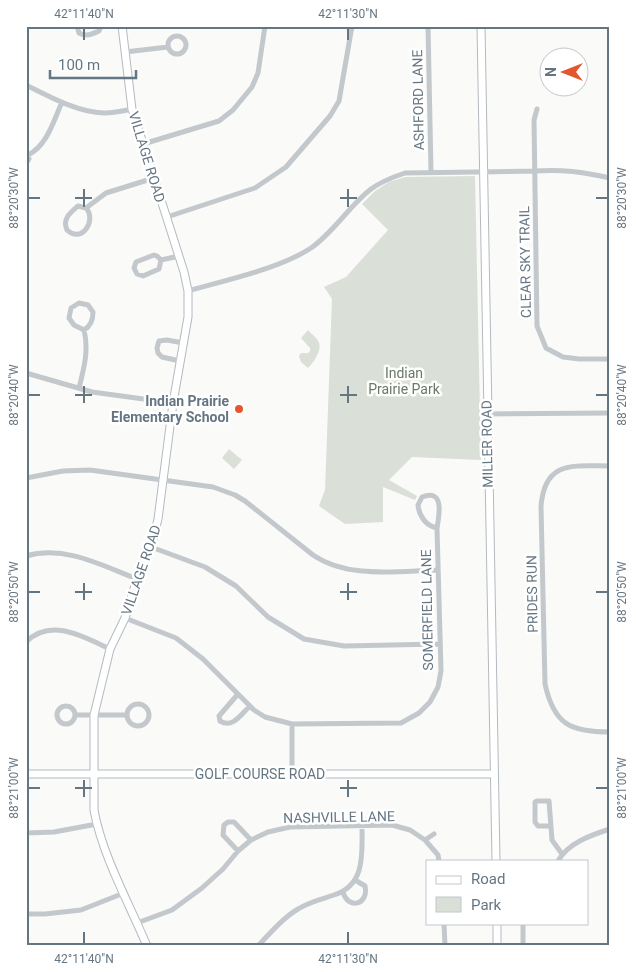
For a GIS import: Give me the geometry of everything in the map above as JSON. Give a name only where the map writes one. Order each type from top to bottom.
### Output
[{"type":"street","points":[[77,26],[79,33],[85,35],[91,35],[99,31],[101,26]]},
{"type":"street","name":"VILLAGE ROAD","points":[[122,26],[132,109],[179,256],[188,291],[188,317],[172,403],[158,519],[151,547],[137,579],[125,618],[110,649],[94,715],[94,810],[97,824],[107,856],[147,946]]},
{"type":"street","points":[[143,144],[219,121],[233,110],[252,87],[258,73],[265,26]]},
{"type":"street","points":[[167,218],[255,188],[286,167],[330,116],[339,101],[352,26]]},
{"type":"street","name":"ASHFORD LANE","points":[[428,26],[430,172]]},
{"type":"street","name":"MILLER ROAD","points":[[481,26],[496,860]]},
{"type":"street","points":[[531,26],[540,26]]},
{"type":"street","points":[[125,52],[168,47]]},
{"type":"street","points":[[26,85],[62,102],[102,113],[132,109]]},
{"type":"street","points":[[26,163],[27,153],[34,152],[44,141],[62,102]]},
{"type":"street","name":"CLEAR SKY TRAIL","points":[[537,109],[534,120],[537,326],[546,348],[564,357],[610,359]]},
{"type":"street","points":[[188,291],[274,266],[296,257],[318,242],[370,190],[386,180],[406,173],[554,170],[575,171],[610,178]]},
{"type":"street","points":[[86,208],[90,214],[87,229],[79,234],[70,233],[65,226],[67,217],[78,206],[86,208],[106,194],[154,178]]},
{"type":"street","points":[[154,255],[162,260],[161,267],[156,271],[143,276],[135,271],[134,265],[138,260],[154,255]]},
{"type":"street","points":[[162,260],[179,256]]},
{"type":"street","points":[[79,388],[86,358],[87,340],[84,330],[74,325],[69,318],[71,308],[79,303],[88,305],[93,312],[92,322],[84,330]]},
{"type":"street","points":[[180,361],[162,357],[158,353],[157,344],[159,341],[167,340],[183,343]]},
{"type":"street","points":[[26,373],[92,392],[172,403]]},
{"type":"street","points":[[487,414],[610,413]]},
{"type":"street","name":"PRIDES RUN","points":[[610,466],[575,466],[560,469],[549,477],[542,491],[541,506],[545,684],[548,699],[559,718],[574,728],[589,732],[610,732]]},
{"type":"street","points":[[26,478],[63,471],[90,470],[213,487],[235,495],[256,509],[324,562],[356,570],[438,570]]},
{"type":"street","name":"SOMERFIELD LANE","points":[[125,618],[176,638],[203,659],[250,706],[265,717],[292,724],[401,723],[419,713],[430,702],[438,687],[441,671],[437,528],[440,506],[437,499],[427,495],[422,497],[418,505],[421,517],[432,527],[437,528]]},
{"type":"street","points":[[151,547],[205,567],[236,586],[268,617],[304,639],[344,646],[439,644]]},
{"type":"street","points":[[26,556],[40,552],[59,552],[87,560],[137,579]]},
{"type":"street","points":[[26,642],[32,636],[54,629],[75,633],[110,649]]},
{"type":"street","points":[[238,694],[218,716],[220,721],[228,725],[233,723],[250,706]]},
{"type":"street","points":[[138,704],[146,707],[149,715],[146,722],[138,725],[130,722],[127,715],[131,707],[138,704]]},
{"type":"street","points":[[75,715],[127,715]]},
{"type":"street","points":[[292,724],[292,774]]},
{"type":"street","name":"GOLF COURSE ROAD","points":[[26,774],[494,774]]},
{"type":"street","points":[[550,826],[538,826],[535,822],[535,802],[549,801],[552,840],[562,854]]},
{"type":"street","points":[[238,851],[223,835],[224,825],[228,822],[234,822],[251,840]]},
{"type":"street","points":[[26,833],[54,832],[97,824]]},
{"type":"street","name":"NASHVILLE LANE","points":[[137,922],[172,910],[216,875],[251,840],[268,832],[290,827],[392,825],[410,830],[425,840],[438,855],[440,860]]},
{"type":"street","points":[[261,944],[298,908],[343,892],[355,880],[360,867],[362,826]]},
{"type":"street","points":[[559,860],[562,854],[575,844],[610,829]]},
{"type":"street","points":[[425,840],[434,834]]},
{"type":"street","points":[[343,892],[349,902],[360,902],[365,898],[365,886],[355,880]]},
{"type":"street","points":[[26,914],[81,910],[124,893]]},
{"type":"street","points":[[444,924],[445,946]]},
{"type":"street","points":[[496,924],[497,946]]},
{"type":"street","points":[[523,924],[523,946]]},
{"type":"green space","name":"Indian Prairie Park","points":[[475,176],[481,460],[412,457],[389,480],[417,496],[415,500],[383,487],[383,522],[345,524],[319,506],[325,490],[332,299],[324,287],[346,277],[388,230],[362,204],[375,191],[389,182],[405,177]]},
{"type":"green space","points":[[308,330],[317,339],[320,346],[316,357],[308,368],[301,362],[299,356],[301,353],[308,353],[310,351],[310,348],[301,338]]},
{"type":"green space","points":[[229,449],[242,460],[234,469],[222,458]]},
{"type":"place","name":"Indian Prairie Elementary School","points":[[239,409]]}]
